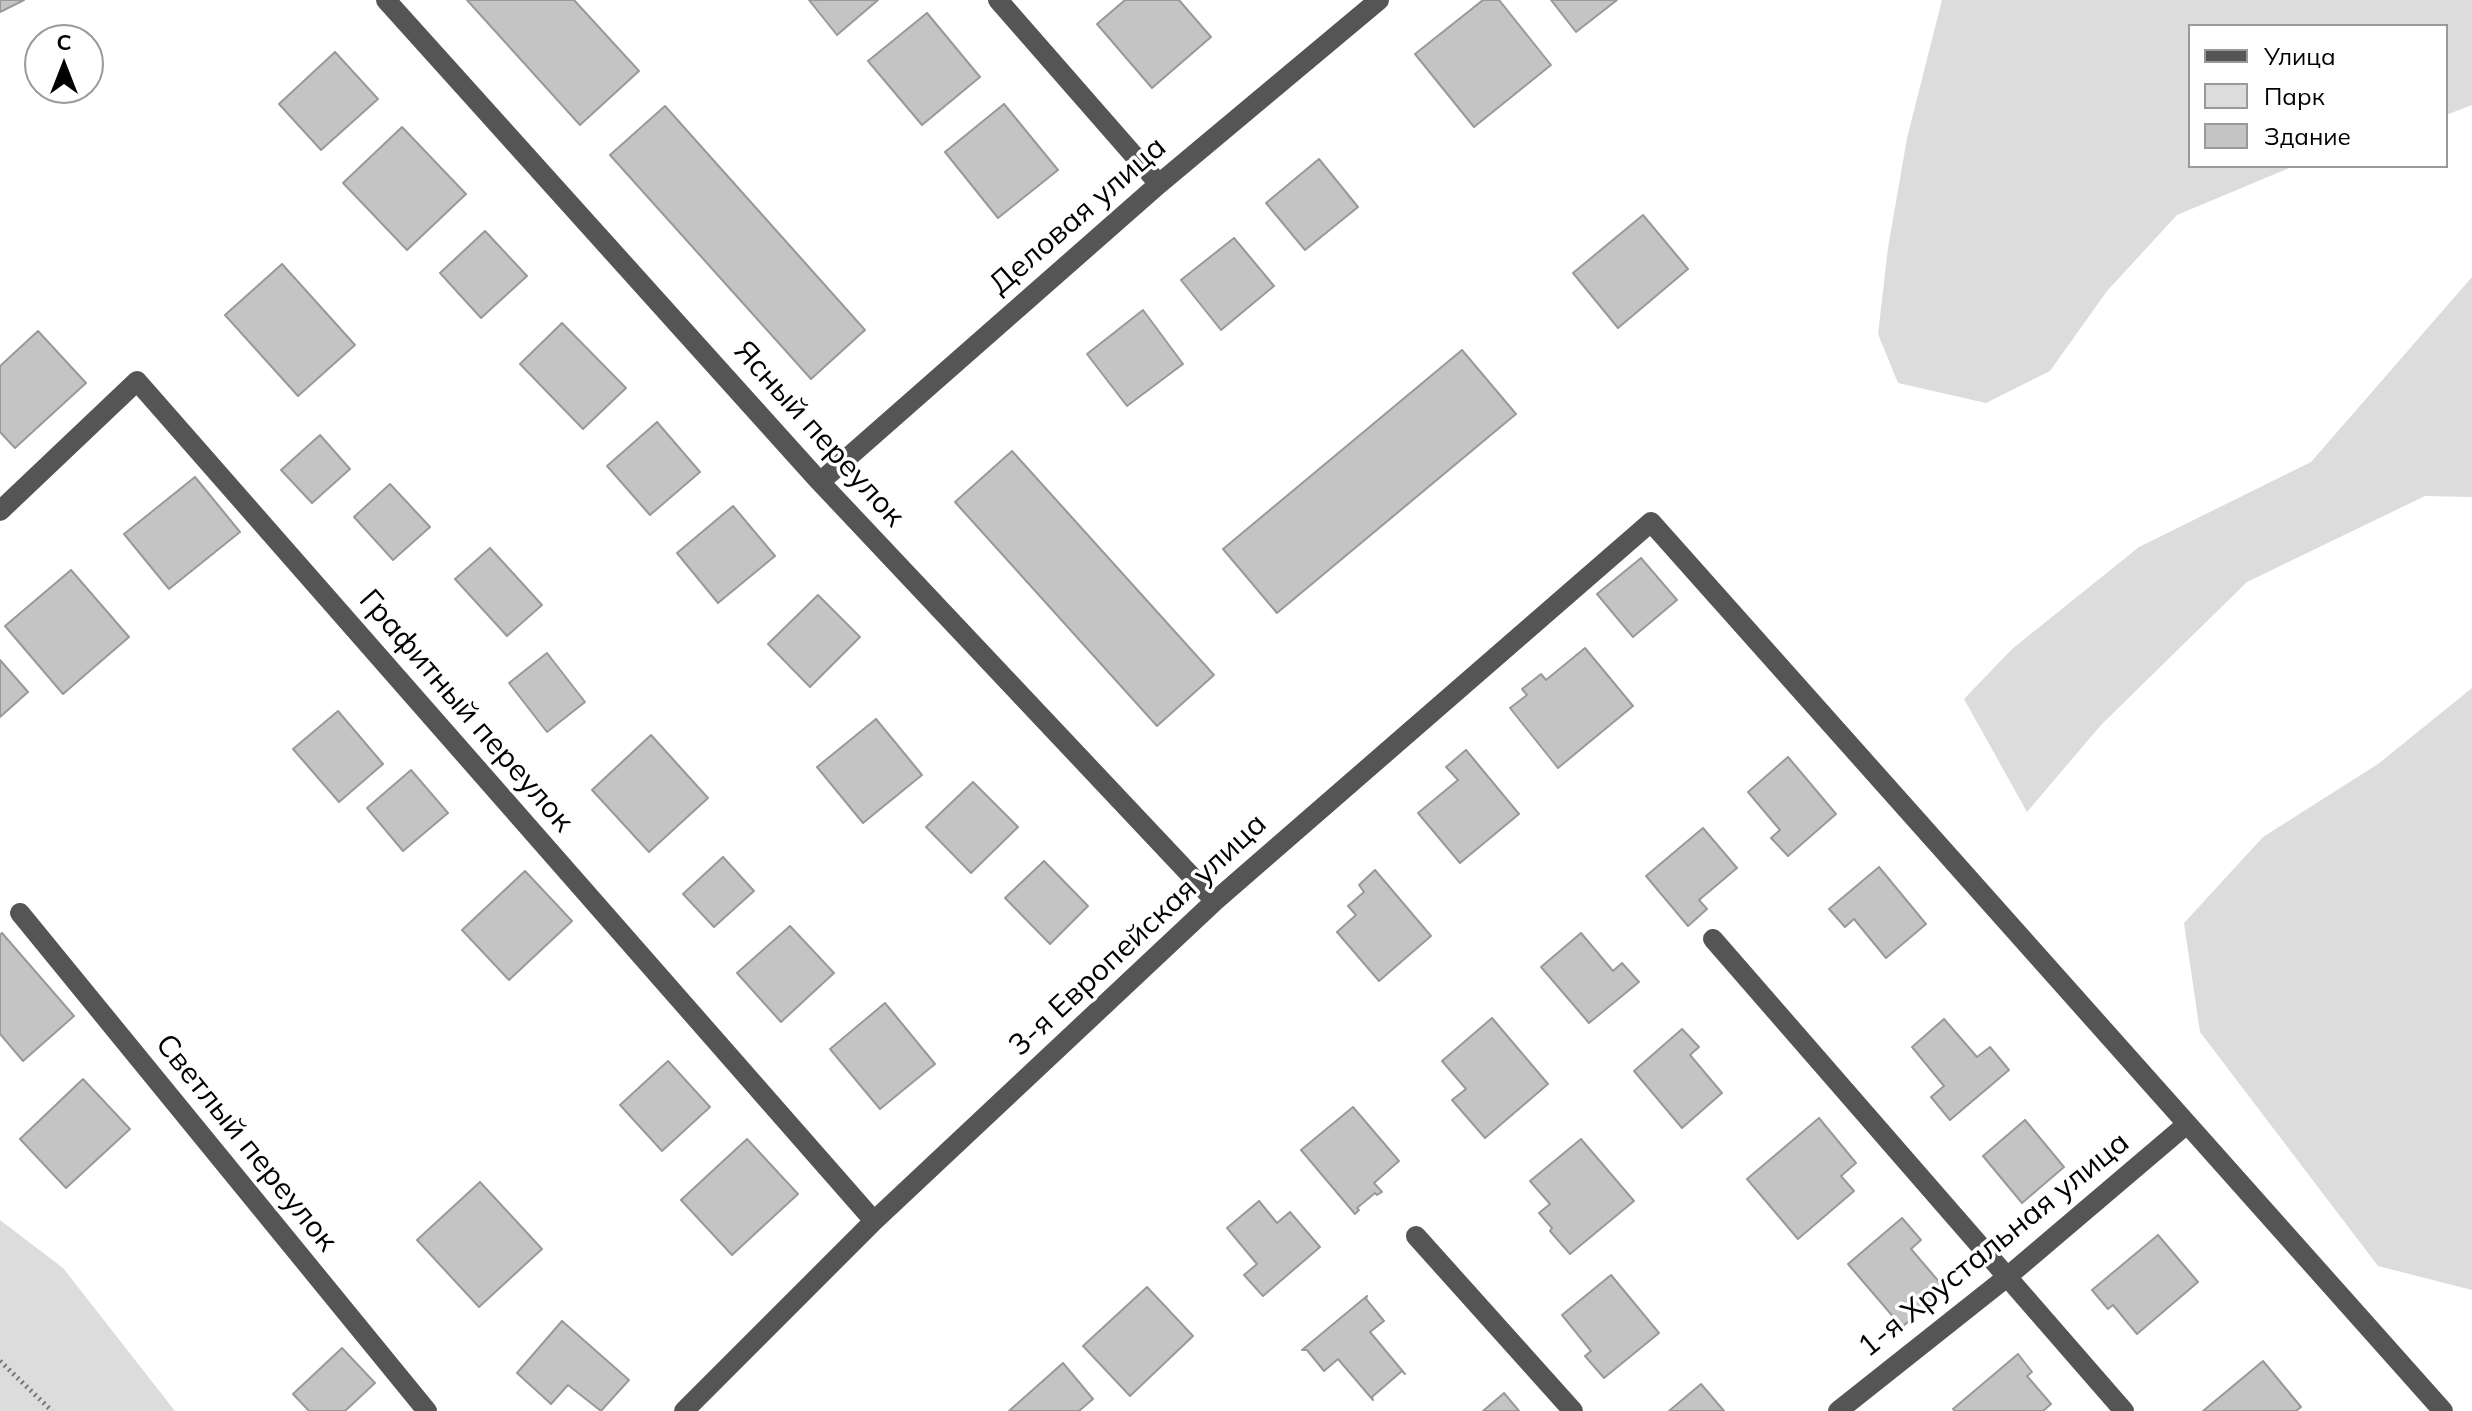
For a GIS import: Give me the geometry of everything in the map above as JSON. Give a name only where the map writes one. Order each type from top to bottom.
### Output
[{"type":"street","name":"Ясный переулок","points":[[386,0],[820,482],[1215,901]]},
{"type":"street","points":[[998,0],[1159,184]]},
{"type":"street","name":"Деловая улица","points":[[820,482],[1159,184],[1379,0]]},
{"type":"street","name":"Графитный переулок","points":[[0,511],[137,381],[874,1221]]},
{"type":"street","name":"3-я Европейская улица","points":[[684,1411],[874,1221],[1215,901],[1651,522],[2187,1124]]},
{"type":"street","name":"Светлый переулок","points":[[20,913],[427,1411]]},
{"type":"street","points":[[1713,939],[2124,1411]]},
{"type":"street","points":[[2187,1124],[2443,1411]]},
{"type":"street","name":"1-я Хрустальная улица","points":[[1838,1411],[2007,1277],[2187,1124]]},
{"type":"street","points":[[1416,1236],[1573,1411]]},
{"type":"path","points":[[0,1361],[52,1411]]},
{"type":"green space","points":[[1942,0],[2472,0],[2472,105],[2448,114],[2448,24],[2188,24],[2188,168],[2289,168],[2177,215],[2107,291],[2050,371],[1986,403],[1898,383],[1878,334],[1888,248],[1907,138]]},
{"type":"green space","points":[[2472,277],[2472,497],[2425,496],[2247,582],[2101,725],[2027,812],[1964,699],[2012,649],[2139,547],[2311,462]]},
{"type":"green space","points":[[2472,688],[2472,1290],[2378,1266],[2200,1032],[2184,923],[2263,837],[2378,764]]},
{"type":"green space","points":[[0,1220],[63,1268],[175,1411],[0,1411]]},
{"type":"building","points":[[0,0],[24,0],[0,12]]},
{"type":"building","points":[[467,0],[574,0],[639,71],[580,125]]},
{"type":"building","points":[[809,0],[878,0],[837,35]]},
{"type":"building","points":[[1125,0],[1179,0],[1211,37],[1152,88],[1097,24]]},
{"type":"building","points":[[1483,0],[1499,0],[1551,65],[1474,127],[1415,54]]},
{"type":"building","points":[[1551,0],[1617,0],[1576,32]]},
{"type":"building","points":[[927,13],[980,77],[922,125],[868,61]]},
{"type":"building","points":[[335,52],[378,99],[321,150],[279,104]]},
{"type":"building","points":[[1004,104],[1058,170],[998,218],[945,152]]},
{"type":"building","points":[[665,106],[865,330],[811,379],[610,155]]},
{"type":"building","points":[[402,127],[466,194],[407,250],[343,183]]},
{"type":"building","points":[[1319,159],[1358,207],[1305,250],[1266,203]]},
{"type":"building","points":[[1643,215],[1688,269],[1618,328],[1573,273]]},
{"type":"building","points":[[485,231],[527,276],[481,318],[440,273]]},
{"type":"building","points":[[1234,238],[1274,286],[1221,330],[1181,280]]},
{"type":"building","points":[[282,264],[355,345],[298,396],[225,315]]},
{"type":"building","points":[[1143,310],[1183,364],[1127,406],[1087,354]]},
{"type":"building","points":[[562,323],[626,388],[583,429],[520,364]]},
{"type":"building","points":[[38,331],[86,383],[15,448],[0,432],[0,366]]},
{"type":"building","points":[[1462,350],[1516,414],[1277,613],[1223,549]]},
{"type":"building","points":[[657,422],[700,472],[650,515],[607,466]]},
{"type":"building","points":[[320,435],[350,469],[312,503],[281,470]]},
{"type":"building","points":[[1012,451],[1214,675],[1157,726],[955,502]]},
{"type":"building","points":[[195,477],[240,532],[169,589],[124,534]]},
{"type":"building","points":[[390,484],[430,527],[393,560],[354,517]]},
{"type":"building","points":[[733,506],[775,556],[718,603],[677,553]]},
{"type":"building","points":[[490,548],[542,605],[507,636],[455,579]]},
{"type":"building","points":[[1641,558],[1677,600],[1633,637],[1597,594]]},
{"type":"building","points":[[71,570],[129,637],[63,694],[5,626]]},
{"type":"building","points":[[818,595],[860,637],[810,687],[768,644]]},
{"type":"building","points":[[1585,648],[1633,706],[1558,768],[1510,708],[1527,695],[1522,689],[1541,674],[1546,680]]},
{"type":"building","points":[[547,653],[585,702],[547,732],[509,683]]},
{"type":"building","points":[[0,660],[28,692],[0,717]]},
{"type":"building","points":[[338,711],[383,764],[339,802],[293,749]]},
{"type":"building","points":[[876,719],[922,775],[863,823],[817,767]]},
{"type":"building","points":[[651,735],[708,798],[649,852],[592,790]]},
{"type":"building","points":[[1466,750],[1519,814],[1460,863],[1418,813],[1458,780],[1446,767]]},
{"type":"building","points":[[1788,757],[1836,814],[1788,856],[1771,838],[1780,830],[1748,792]]},
{"type":"building","points":[[411,770],[448,813],[403,851],[367,808]]},
{"type":"building","points":[[973,782],[1018,827],[971,873],[926,827]]},
{"type":"building","points":[[1703,828],[1737,868],[1699,900],[1707,909],[1688,926],[1646,876]]},
{"type":"building","points":[[723,857],[754,891],[714,927],[683,894]]},
{"type":"building","points":[[1044,861],[1088,906],[1050,944],[1005,898]]},
{"type":"building","points":[[1879,867],[1926,924],[1886,958],[1854,919],[1845,927],[1829,909]]},
{"type":"building","points":[[1375,870],[1431,936],[1379,981],[1337,932],[1356,915],[1348,906],[1364,892],[1359,885]]},
{"type":"building","points":[[525,871],[572,921],[509,980],[462,930]]},
{"type":"building","points":[[790,926],[834,973],[781,1022],[737,973]]},
{"type":"building","points":[[2,933],[74,1016],[23,1061],[0,1034]]},
{"type":"building","points":[[1581,933],[1613,971],[1622,963],[1639,982],[1589,1023],[1541,967]]},
{"type":"building","points":[[885,1003],[935,1064],[880,1109],[830,1049]]},
{"type":"building","points":[[1492,1018],[1548,1084],[1485,1138],[1452,1100],[1466,1089],[1442,1061]]},
{"type":"building","points":[[1944,1019],[1977,1057],[1990,1047],[2009,1070],[1950,1120],[1931,1097],[1944,1086],[1912,1047]]},
{"type":"building","points":[[1682,1029],[1699,1047],[1690,1055],[1722,1093],[1682,1128],[1634,1071]]},
{"type":"building","points":[[668,1061],[710,1107],[662,1151],[620,1105]]},
{"type":"building","points":[[83,1079],[130,1129],[66,1188],[20,1139]]},
{"type":"building","points":[[1353,1107],[1399,1161],[1374,1183],[1382,1192],[1375,1193],[1357,1208],[1359,1210],[1355,1214],[1301,1150]]},
{"type":"building","points":[[1819,1118],[1856,1163],[1841,1176],[1854,1191],[1798,1239],[1747,1179]]},
{"type":"building","points":[[2025,1120],[2064,1167],[2022,1203],[1983,1156]]},
{"type":"building","points":[[747,1139],[798,1194],[732,1255],[681,1200]]},
{"type":"building","points":[[1581,1139],[1634,1201],[1570,1254],[1539,1213],[1550,1204],[1530,1181]]},
{"type":"building","points":[[480,1182],[542,1249],[479,1307],[417,1240]]},
{"type":"building","points":[[1259,1201],[1277,1223],[1290,1212],[1320,1247],[1263,1296],[1244,1275],[1257,1264],[1227,1228]]},
{"type":"building","points":[[1902,1218],[1921,1240],[1911,1249],[1946,1290],[1902,1327],[1848,1264]]},
{"type":"building","points":[[2158,1235],[2198,1282],[2137,1334],[2113,1305],[2108,1309],[2092,1290]]},
{"type":"building","points":[[1611,1275],[1659,1333],[1604,1378],[1585,1356],[1591,1351],[1562,1315]]},
{"type":"building","points":[[1147,1287],[1193,1336],[1130,1396],[1083,1346]]},
{"type":"building","points":[[1367,1296],[1366,1299],[1384,1321],[1370,1332],[1405,1374],[1402,1371],[1372,1397],[1373,1400],[1338,1359],[1324,1371],[1307,1350],[1302,1350]]},
{"type":"building","points":[[562,1321],[629,1380],[601,1411],[568,1385],[551,1404],[517,1373]]},
{"type":"building","points":[[342,1348],[375,1383],[345,1411],[309,1411],[293,1394]]},
{"type":"building","points":[[2018,1354],[2032,1372],[2027,1376],[2051,1404],[2043,1411],[1953,1409]]},
{"type":"building","points":[[2263,1361],[2301,1407],[2296,1411],[2203,1411]]},
{"type":"building","points":[[1063,1363],[1093,1399],[1079,1411],[1009,1411]]},
{"type":"building","points":[[1701,1384],[1724,1411],[1669,1411]]},
{"type":"building","points":[[1504,1393],[1519,1411],[1483,1411]]}]
